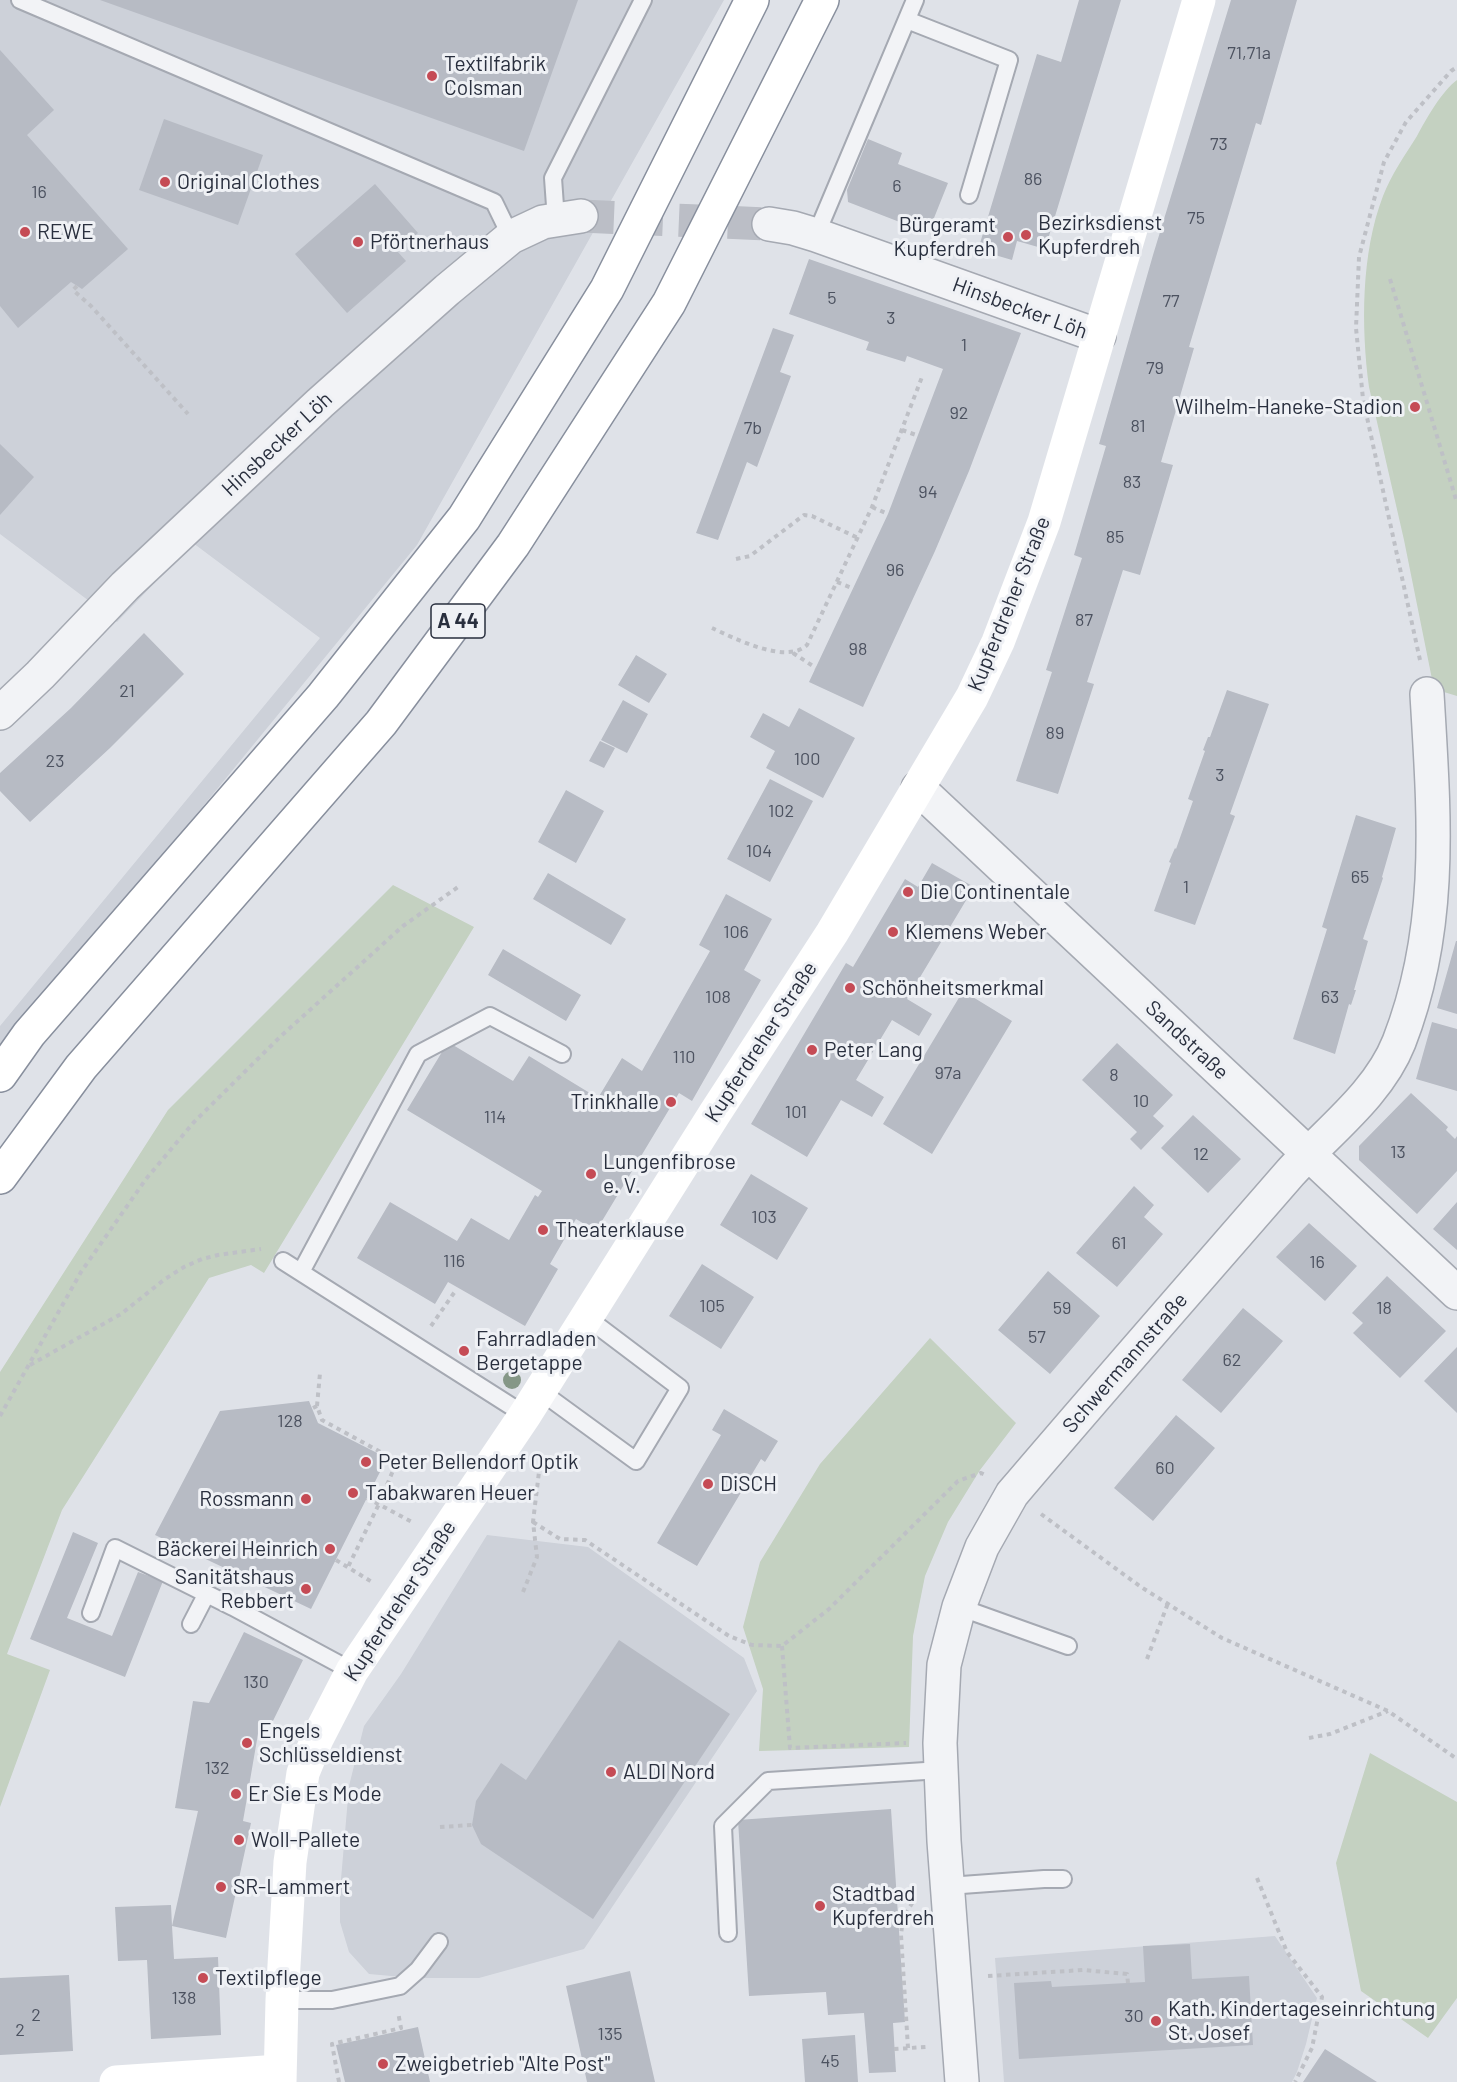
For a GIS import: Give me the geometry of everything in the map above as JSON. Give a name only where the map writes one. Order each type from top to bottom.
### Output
[{"type":"main road","name":"A 44","points":[[0,1075],[29,1034],[323,696],[464,518],[607,289],[752,0]]},
{"type":"main road","name":"A 44","points":[[0,1177],[81,1067],[381,723],[513,545],[669,303],[822,0]]},
{"type":"main road","name":"Kupferdreher Straße","points":[[280,2077],[290,1862],[303,1773],[317,1739],[352,1671],[532,1403],[832,933],[972,697],[998,642],[1044,522],[1199,0]]},
{"type":"main road","points":[[116,2082],[280,2077]]},
{"type":"street","name":"Hinsbecker Löh","points":[[0,713],[40,675],[125,586],[311,411],[447,290],[511,237],[543,222],[568,218]]},
{"type":"street","name":"Hinsbecker Löh","points":[[769,224],[816,235],[1099,336]]},
{"type":"street","name":"Schwermannstraße","points":[[962,2082],[940,1756],[944,1665],[959,1607],[982,1547],[1012,1494],[1309,1153],[1368,1094],[1398,1044],[1419,982],[1429,927],[1434,870],[1434,809],[1427,694]]},
{"type":"street","name":"Sandstraße","points":[[918,788],[1457,1293]]},
{"type":"lane","points":[[20,0],[494,202],[511,237]]},
{"type":"lane","points":[[568,218],[553,178],[643,0]]},
{"type":"lane","points":[[816,235],[915,0]]},
{"type":"lane","points":[[907,20],[1009,60],[969,195]]},
{"type":"lane","points":[[301,1272],[418,1054],[490,1016],[562,1054]]},
{"type":"lane","points":[[283,1261],[417,1346],[532,1403],[636,1461],[680,1388],[586,1317]]},
{"type":"lane","points":[[91,1612],[115,1548],[352,1671]]},
{"type":"lane","points":[[191,1624],[206,1595]]},
{"type":"lane","points":[[959,1607],[1068,1646]]},
{"type":"lane","points":[[728,1933],[723,1826],[768,1781],[940,1756]]},
{"type":"lane","points":[[947,1877],[1063,1880]]},
{"type":"lane","points":[[282,2000],[332,2000],[400,1986],[418,1970],[439,1942]]},
{"type":"path","points":[[1427,694],[1363,399],[1356,328],[1358,268],[1384,162],[1406,122],[1451,70],[1457,67]]},
{"type":"path","points":[[1390,279],[1457,503]]},
{"type":"path","points":[[77,286],[73,290],[91,306],[188,414]]},
{"type":"path","points":[[712,627],[763,649],[802,651],[807,645],[872,507],[922,377]]},
{"type":"path","points":[[902,430],[919,436]]},
{"type":"path","points":[[872,507],[888,514]]},
{"type":"path","points":[[736,559],[750,556],[804,515],[812,516],[858,538]]},
{"type":"path","points":[[837,582],[854,589]]},
{"type":"path","points":[[792,652],[816,668]]},
{"type":"path","points":[[0,1416],[81,1272],[112,1225],[146,1179],[194,1122],[281,1036],[403,926],[458,888]]},
{"type":"path","points":[[29,1365],[121,1314],[165,1279],[183,1267],[202,1259],[233,1252],[266,1249],[283,1261]]},
{"type":"path","points":[[417,1346],[456,1290]]},
{"type":"path","points":[[320,1373],[315,1407],[322,1420],[397,1461],[348,1567]]},
{"type":"path","points":[[523,1592],[537,1557],[533,1522],[541,1455]]},
{"type":"path","points":[[533,1522],[560,1539],[585,1540],[729,1636],[752,1646],[782,1646],[829,1608],[958,1481],[981,1473]]},
{"type":"path","points":[[1012,1494],[1141,1587],[1222,1638],[1389,1711],[1457,1759]]},
{"type":"path","points":[[368,1498],[441,1539]]},
{"type":"path","points":[[336,1560],[401,1599]]},
{"type":"path","points":[[1147,1659],[1168,1603]]},
{"type":"path","points":[[782,1646],[790,1748],[868,1743],[940,1756]]},
{"type":"path","points":[[1309,1738],[1330,1734],[1389,1711]]},
{"type":"path","points":[[441,1827],[472,1825]]},
{"type":"path","points":[[908,2048],[901,1935],[903,1918],[919,1892],[947,1877]]},
{"type":"path","points":[[1257,1878],[1287,1952],[1322,1997],[1312,2048],[1295,2082]]},
{"type":"path","points":[[954,1978],[1083,1970],[1127,1974],[1128,1983]]},
{"type":"path","points":[[339,2082],[332,2044],[401,2028],[392,1988]]},
{"type":"path","points":[[894,2049],[926,2047]]},
{"type":"shaded area","points":[[0,0],[724,0],[417,545],[0,1054],[0,1026],[320,638],[193,543],[117,622],[0,534]]},
{"type":"shaded area","points":[[487,1535],[588,1547],[744,1658],[757,1691],[584,1949],[479,1978],[414,1978],[369,1974],[349,1952],[340,1922],[340,1891],[349,1786],[364,1726],[401,1674]]},
{"type":"shaded area","name":"Kath. Kindertageseinrichtung St. Josef","points":[[1275,1936],[1317,1998],[1306,2044],[1292,2082],[1004,2082],[995,1958]]},
{"type":"green space","name":"Wilhelm-Haneke-Stadion","points":[[1457,80],[1457,696],[1434,689],[1404,540],[1369,387],[1364,315],[1370,241],[1383,196],[1394,173],[1440,98]]},
{"type":"green space","points":[[393,885],[474,927],[264,1273],[251,1265],[209,1278],[62,1510],[7,1654],[50,1670],[0,1807],[0,1372],[168,1110]]},
{"type":"green space","points":[[930,1338],[1016,1423],[980,1470],[948,1522],[925,1576],[913,1636],[909,1747],[759,1751],[763,1689],[743,1627],[760,1562],[820,1464]]},
{"type":"green space","points":[[1370,1753],[1457,1802],[1457,1998],[1428,2038],[1361,1991],[1336,1863]]},
{"type":"building","name":"Textilfabrik Colsman","points":[[100,0],[578,0],[524,151]]},
{"type":"building","points":[[1079,0],[1121,0],[1045,249],[1017,241],[1012,260],[978,250],[1037,54],[1061,62]]},
{"type":"building","points":[[1231,0],[1297,0],[1261,125],[1256,123],[1189,347],[1194,348],[1161,462],[1173,465],[1157,519],[1140,575],[1123,570],[1087,682],[1094,684],[1058,794],[1016,781],[1052,672],[1046,670],[1082,558],[1074,555],[1106,446],[1099,444],[1153,255]]},
{"type":"building","points":[[0,50],[54,110],[27,135],[128,249],[82,289],[71,282],[18,328],[0,306]]},
{"type":"building","points":[[164,119],[263,155],[238,225],[139,190]]},
{"type":"building","points":[[868,139],[902,153],[898,164],[948,183],[928,233],[848,202],[847,190]]},
{"type":"building","name":"Pförtnerhaus","points":[[375,184],[418,233],[397,251],[406,261],[347,313],[295,254]]},
{"type":"building","points":[[809,259],[1021,333],[969,471],[863,707],[809,682],[888,514],[943,369],[907,356],[905,362],[866,350],[869,342],[789,314]]},
{"type":"building","points":[[773,328],[794,335],[780,372],[791,376],[757,467],[747,462],[718,540],[696,533]]},
{"type":"building","points":[[0,444],[34,477],[0,515]]},
{"type":"building","points":[[144,633],[184,674],[110,748],[30,822],[0,791],[0,773],[71,708]]},
{"type":"building","points":[[636,655],[667,674],[649,703],[618,685]]},
{"type":"building","points":[[1227,690],[1269,704],[1230,814],[1235,816],[1195,925],[1154,911],[1171,863],[1169,862],[1193,801],[1188,799],[1205,751],[1203,750]]},
{"type":"building","points":[[623,700],[648,714],[627,753],[601,740]]},
{"type":"building","points":[[799,708],[855,738],[823,798],[766,768],[775,751],[750,737],[763,713],[789,727]]},
{"type":"building","points":[[600,741],[615,748],[604,768],[589,761]]},
{"type":"building","points":[[770,779],[813,801],[770,882],[727,859]]},
{"type":"building","points":[[566,790],[604,811],[576,863],[538,842]]},
{"type":"building","points":[[1356,815],[1396,828],[1363,939],[1368,941],[1354,990],[1356,990],[1351,1005],[1349,1004],[1335,1054],[1293,1039],[1327,929],[1322,927]]},
{"type":"building","points":[[932,863],[974,887],[907,999],[932,1014],[919,1036],[892,1020],[856,1080],[884,1097],[872,1117],[841,1100],[807,1157],[751,1124],[846,963],[853,967],[905,879],[918,887]]},
{"type":"building","points":[[548,873],[626,919],[611,945],[533,899]]},
{"type":"building","points":[[726,894],[772,919],[744,970],[761,980],[692,1101],[679,1093],[596,1231],[576,1219],[550,1264],[558,1269],[525,1326],[448,1282],[435,1304],[357,1258],[390,1202],[457,1241],[471,1218],[509,1240],[535,1195],[538,1197],[542,1191],[407,1110],[448,1042],[513,1081],[529,1056],[598,1098],[622,1058],[642,1071],[710,951],[699,945]]},
{"type":"building","points":[[1457,941],[1457,1014],[1437,1008]]},
{"type":"building","points":[[503,949],[581,995],[566,1021],[488,975]]},
{"type":"building","points":[[963,991],[1012,1021],[932,1154],[883,1124]]},
{"type":"building","points":[[1432,1022],[1457,1029],[1457,1091],[1416,1079]]},
{"type":"building","points":[[1117,1043],[1173,1095],[1153,1116],[1164,1126],[1141,1150],[1130,1139],[1137,1132],[1082,1080]]},
{"type":"building","points":[[1411,1093],[1448,1127],[1446,1130],[1455,1139],[1457,1136],[1457,1171],[1417,1214],[1359,1160],[1359,1146]]},
{"type":"building","points":[[1193,1115],[1241,1159],[1208,1193],[1161,1148]]},
{"type":"building","points":[[751,1174],[808,1208],[777,1260],[720,1225]]},
{"type":"building","points":[[1134,1186],[1154,1205],[1144,1217],[1163,1234],[1117,1287],[1076,1253]]},
{"type":"building","points":[[1457,1202],[1457,1250],[1433,1229]]},
{"type":"building","points":[[1309,1223],[1357,1266],[1325,1301],[1276,1257]]},
{"type":"building","points":[[702,1264],[754,1297],[721,1349],[669,1316]]},
{"type":"building","points":[[1048,1271],[1100,1316],[1050,1374],[998,1330]]},
{"type":"building","points":[[1387,1276],[1446,1331],[1400,1378],[1353,1333],[1363,1323],[1352,1313]]},
{"type":"building","points":[[1243,1308],[1283,1341],[1221,1413],[1182,1380]]},
{"type":"building","points":[[1457,1347],[1457,1413],[1424,1381]]},
{"type":"building","points":[[309,1401],[318,1423],[387,1458],[311,1609],[155,1535],[220,1411]]},
{"type":"building","points":[[724,1409],[778,1441],[765,1462],[761,1459],[697,1566],[657,1543],[721,1435],[712,1430]]},
{"type":"building","points":[[1176,1415],[1215,1448],[1153,1521],[1114,1488]]},
{"type":"building","points":[[73,1532],[98,1543],[67,1618],[112,1636],[138,1572],[163,1581],[125,1677],[30,1639]]},
{"type":"building","points":[[244,1632],[303,1660],[268,1731],[259,1728],[243,1821],[251,1823],[226,1938],[172,1926],[198,1811],[175,1808],[193,1701],[209,1703]]},
{"type":"building","name":"ALDI Nord","points":[[619,1640],[730,1714],[593,1919],[481,1844],[472,1825],[476,1801],[501,1763],[526,1780]]},
{"type":"building","name":"Stadtbad Kupferdreh","points":[[891,1809],[905,2022],[893,2023],[896,2072],[869,2073],[864,2013],[828,2015],[826,1992],[749,1996],[738,1820]]},
{"type":"building","points":[[171,1905],[174,1959],[218,1957],[221,2035],[151,2039],[147,1960],[118,1961],[115,1907]]},
{"type":"building","points":[[1190,1944],[1192,1979],[1249,1976],[1253,2045],[1019,2059],[1014,1983],[1051,1981],[1052,1987],[1145,1982],[1143,1946]]},
{"type":"building","points":[[630,1971],[655,2082],[587,2082],[566,1986]]},
{"type":"building","points":[[69,1975],[73,2051],[0,2055],[0,1978]]},
{"type":"building","name":"Zweigbetrieb \"Alte Post\"","points":[[418,2027],[430,2082],[345,2082],[336,2045]]},
{"type":"building","points":[[855,2035],[858,2082],[805,2082],[802,2039]]},
{"type":"building","points":[[1325,2049],[1377,2082],[1303,2082]]},
{"type":"tunnel","points":[[581,216],[769,224]]},
{"type":"place","name":"Textilfabrik Colsman","points":[[432,76]]},
{"type":"place","name":"Original Clothes","points":[[165,182]]},
{"type":"place","name":"REWE","points":[[25,232]]},
{"type":"place","name":"Bezirksdienst Kupferdreh","points":[[1026,235]]},
{"type":"place","name":"Bürgeramt Kupferdreh","points":[[1008,237]]},
{"type":"place","name":"Pförtnerhaus","points":[[358,242]]},
{"type":"place","name":"Wilhelm-Haneke-Stadion","points":[[1415,407]]},
{"type":"place","name":"Die Continentale","points":[[908,892]]},
{"type":"place","name":"Klemens Weber","points":[[893,932]]},
{"type":"place","name":"Schönheitsmerkmal","points":[[850,988]]},
{"type":"place","name":"Peter Lang","points":[[812,1050]]},
{"type":"place","name":"Trinkhalle","points":[[671,1102]]},
{"type":"place","name":"Lungenfibrose e. V.","points":[[591,1174]]},
{"type":"place","name":"Theaterklause","points":[[543,1230]]},
{"type":"place","name":"Fahrradladen Bergetappe","points":[[464,1351]]},
{"type":"place","name":"Peter Bellendorf Optik","points":[[366,1462]]},
{"type":"place","name":"DiSCH","points":[[708,1484]]},
{"type":"place","name":"Tabakwaren Heuer","points":[[353,1493]]},
{"type":"place","name":"Rossmann","points":[[306,1499]]},
{"type":"place","name":"Bäckerei Heinrich","points":[[330,1549]]},
{"type":"place","name":"Sanitätshaus Rebbert","points":[[306,1589]]},
{"type":"place","name":"Engels Schlüsseldienst","points":[[247,1743]]},
{"type":"place","name":"ALDI Nord","points":[[611,1772]]},
{"type":"place","name":"Er Sie Es Mode","points":[[236,1794]]},
{"type":"place","name":"Woll-Pallete","points":[[239,1840]]},
{"type":"place","name":"SR-Lammert","points":[[221,1887]]},
{"type":"place","name":"Stadtbad Kupferdreh","points":[[820,1906]]},
{"type":"place","name":"Textilpflege","points":[[203,1978]]},
{"type":"place","name":"Kath. Kindertageseinrichtung St. Josef","points":[[1156,2021]]},
{"type":"place","name":"Zweigbetrieb \"Alte Post\"","points":[[383,2064]]}]
